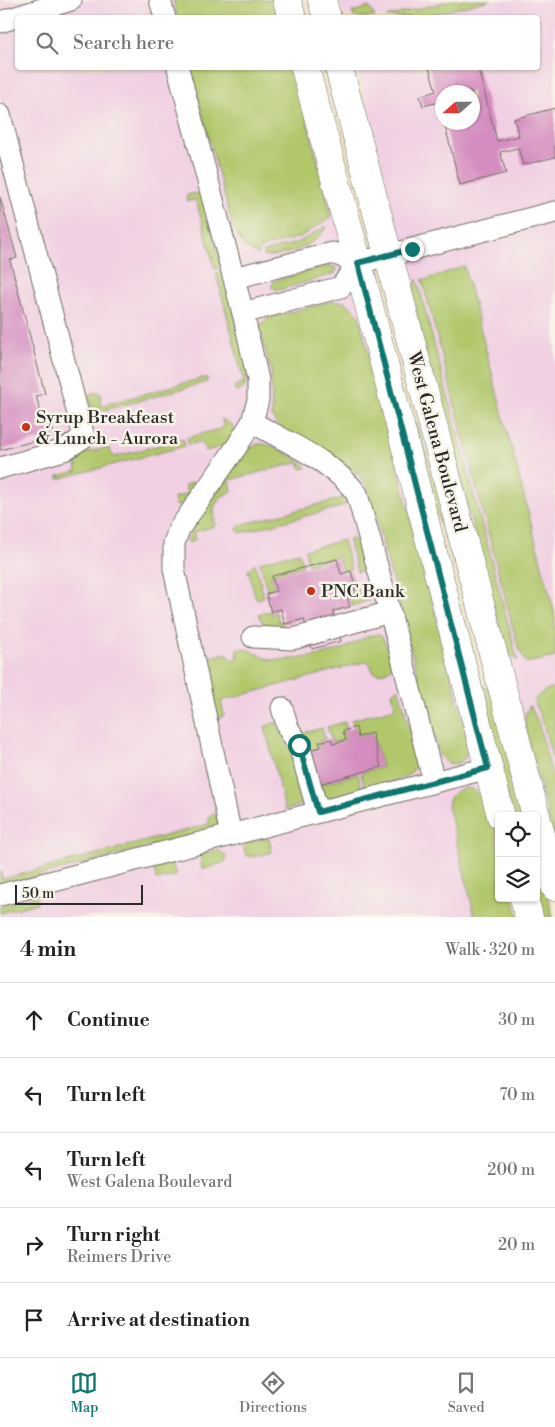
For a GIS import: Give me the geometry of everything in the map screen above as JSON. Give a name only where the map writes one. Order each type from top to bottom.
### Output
[{"type":"main road","points":[[287,0],[291,15]]},
{"type":"main road","points":[[322,0],[326,15]]},
{"type":"main road","name":"West Galena Boulevard","points":[[306,70],[358,263],[500,812]]},
{"type":"main road","name":"West Galena Boulevard","points":[[340,70],[535,812]]},
{"type":"main road","points":[[425,526],[452,570],[480,671],[488,679],[502,686]]},
{"type":"main road","name":"West Galena Boulevard","points":[[540,831],[555,887]]},
{"type":"main road","points":[[525,902],[529,917]]},
{"type":"street","points":[[23,15],[71,0]]},
{"type":"street","points":[[160,0],[164,15]]},
{"type":"street","points":[[0,22],[15,17]]},
{"type":"street","points":[[179,70],[234,278],[258,380],[258,400],[252,422],[179,529],[174,543],[174,569],[231,835]]},
{"type":"street","points":[[0,115],[84,437],[64,450],[0,468]]},
{"type":"street","points":[[234,278],[333,252],[358,263],[555,212]]},
{"type":"street","points":[[242,313],[341,287],[358,263]]},
{"type":"street","points":[[252,422],[347,479],[357,494],[434,782]]},
{"type":"street","points":[[253,637],[293,639],[390,612]]},
{"type":"street","points":[[282,708],[288,728],[299,745],[318,812]]},
{"type":"street","points":[[0,895],[488,768]]},
{"type":"shaded area","points":[[0,0],[282,0],[286,15],[15,15],[15,70],[301,70],[495,820],[495,902],[503,902],[520,917],[0,917]]},
{"type":"shaded area","points":[[339,0],[555,0],[555,849],[358,70],[540,70],[540,15],[343,15]]},
{"type":"green space","points":[[173,0],[276,0],[280,15],[177,15]]},
{"type":"green space","points":[[453,0],[490,0],[431,15],[394,15]]},
{"type":"green space","points":[[369,7],[374,15],[353,15],[352,12]]},
{"type":"green space","points":[[191,70],[295,70],[330,210],[330,218],[300,237],[261,248],[258,255],[244,246],[233,228]]},
{"type":"green space","points":[[195,193],[202,196],[222,267],[215,269],[196,200],[188,201],[186,199],[187,195]]},
{"type":"green space","points":[[327,226],[316,239],[299,249],[280,255],[263,256],[264,252],[299,242]]},
{"type":"green space","points":[[330,265],[337,269],[334,274],[279,290],[271,287],[274,281]]},
{"type":"green space","points":[[464,266],[555,615],[555,657],[526,663],[518,647],[422,279],[425,280]]},
{"type":"green space","points":[[223,271],[249,369],[245,387],[238,392],[234,390],[235,386],[244,382],[216,273]]},
{"type":"green space","points":[[417,279],[518,661],[506,651],[411,297],[412,289]]},
{"type":"green space","points":[[331,301],[345,302],[358,313],[470,747],[464,759],[457,764],[446,763],[439,755],[367,485],[345,465],[289,434],[272,417],[271,371],[260,331],[262,323],[268,318]]},
{"type":"green space","points":[[207,378],[207,382],[101,411],[103,419],[100,422],[95,420],[89,397],[91,393],[99,392],[101,395],[100,406]]},
{"type":"green space","points":[[222,419],[232,425],[235,431],[228,445],[206,451],[200,442],[188,445],[187,438],[223,428]]},
{"type":"green space","points":[[415,423],[449,520],[460,563],[455,565],[420,467],[410,424]]},
{"type":"green space","points":[[183,439],[185,446],[58,479],[58,476],[77,471],[75,456],[108,447],[114,457]]},
{"type":"green space","points":[[258,444],[276,448],[305,465],[307,468],[301,469],[299,462],[230,480],[232,491],[221,497],[214,507],[215,526],[194,532],[195,540],[189,543],[187,539],[195,522],[247,450]]},
{"type":"green space","points":[[192,482],[196,483],[197,486],[184,504],[176,506],[174,498],[187,494],[185,485]]},
{"type":"green space","points":[[343,498],[347,503],[340,507],[240,533],[237,530],[240,525]]},
{"type":"green space","points":[[352,538],[358,543],[365,570],[357,572],[348,539]]},
{"type":"green space","points":[[343,540],[351,569],[343,571],[338,557],[308,564],[305,550]]},
{"type":"green space","points":[[299,552],[303,566],[271,575],[274,588],[267,590],[260,562]]},
{"type":"green space","points":[[255,563],[264,597],[256,599],[248,570]]},
{"type":"green space","points":[[370,585],[372,595],[370,600],[352,606],[348,593]]},
{"type":"green space","points":[[270,611],[271,614],[276,612],[279,622],[283,621],[283,624],[270,628],[264,626],[259,614]]},
{"type":"green space","points":[[378,634],[382,637],[394,661],[387,671],[374,673],[368,661],[221,701],[224,715],[221,718],[217,716],[206,666],[211,657],[227,653],[231,660],[238,658],[236,650],[242,649],[252,651],[271,660],[309,657],[342,649],[363,638]]},
{"type":"green space","points":[[484,686],[493,694],[525,812],[512,812],[479,688]]},
{"type":"green space","points":[[555,687],[555,769],[544,727],[534,700],[544,691]]},
{"type":"green space","points":[[399,689],[418,760],[415,767],[404,777],[389,783],[365,788],[361,773],[382,767],[372,733],[358,736],[351,720],[395,708],[392,692]]},
{"type":"green space","points":[[530,705],[538,722],[555,786],[555,842],[525,726],[525,715]]},
{"type":"green space","points":[[296,717],[303,733],[322,728],[325,739],[319,741],[320,747],[308,752],[296,727],[293,718]]},
{"type":"green space","points":[[276,722],[291,748],[305,804],[285,810],[265,727]]},
{"type":"green space","points":[[345,722],[347,729],[343,731],[346,739],[333,743],[327,727]]},
{"type":"green space","points":[[358,774],[362,789],[325,799],[319,785]]},
{"type":"green space","points":[[465,788],[478,792],[487,802],[495,825],[495,902],[514,902],[518,917],[475,917],[448,806],[453,794]]},
{"type":"green space","points":[[213,813],[216,815],[219,825],[216,829],[0,886],[0,871],[3,879],[209,824],[209,817]]},
{"type":"green space","points":[[265,838],[269,839],[272,850],[270,853],[251,857],[245,854],[244,847],[247,843]]},
{"type":"green space","points":[[218,850],[226,856],[225,862],[206,869],[202,868],[200,855]]},
{"type":"green space","points":[[172,862],[176,876],[156,880],[154,867]]},
{"type":"green space","points":[[540,869],[553,917],[543,917],[538,902],[540,902]]},
{"type":"green space","points":[[35,896],[37,903],[0,913],[0,906]]},
{"type":"building","points":[[430,70],[479,70],[497,141],[519,136],[514,119],[555,108],[555,157],[523,165],[518,148],[500,152],[506,173],[460,185],[446,130],[480,130],[480,85],[435,85],[435,88]]},
{"type":"building","points":[[435,91],[435,103],[423,106],[420,96]]},
{"type":"building","points":[[0,197],[17,258],[10,260],[45,394],[36,396],[43,419],[49,417],[54,436],[0,450]]},
{"type":"building","name":"PNC Bank","points":[[337,559],[341,574],[351,571],[356,589],[346,592],[350,607],[333,611],[341,641],[312,649],[304,619],[285,624],[281,609],[271,612],[266,594],[276,591],[272,576]]},
{"type":"building","points":[[356,727],[358,737],[372,733],[381,767],[319,784],[309,750],[321,747],[319,742],[331,739],[333,744],[346,740],[343,731]]},
{"type":"place","name":"Syrup Breakfeast & Lunch - Aurora","points":[[26,427]]},
{"type":"place","name":"PNC Bank","points":[[311,591]]},
{"type":"route","points":[[299,745],[318,812],[488,768],[358,263],[412,249]]}]
